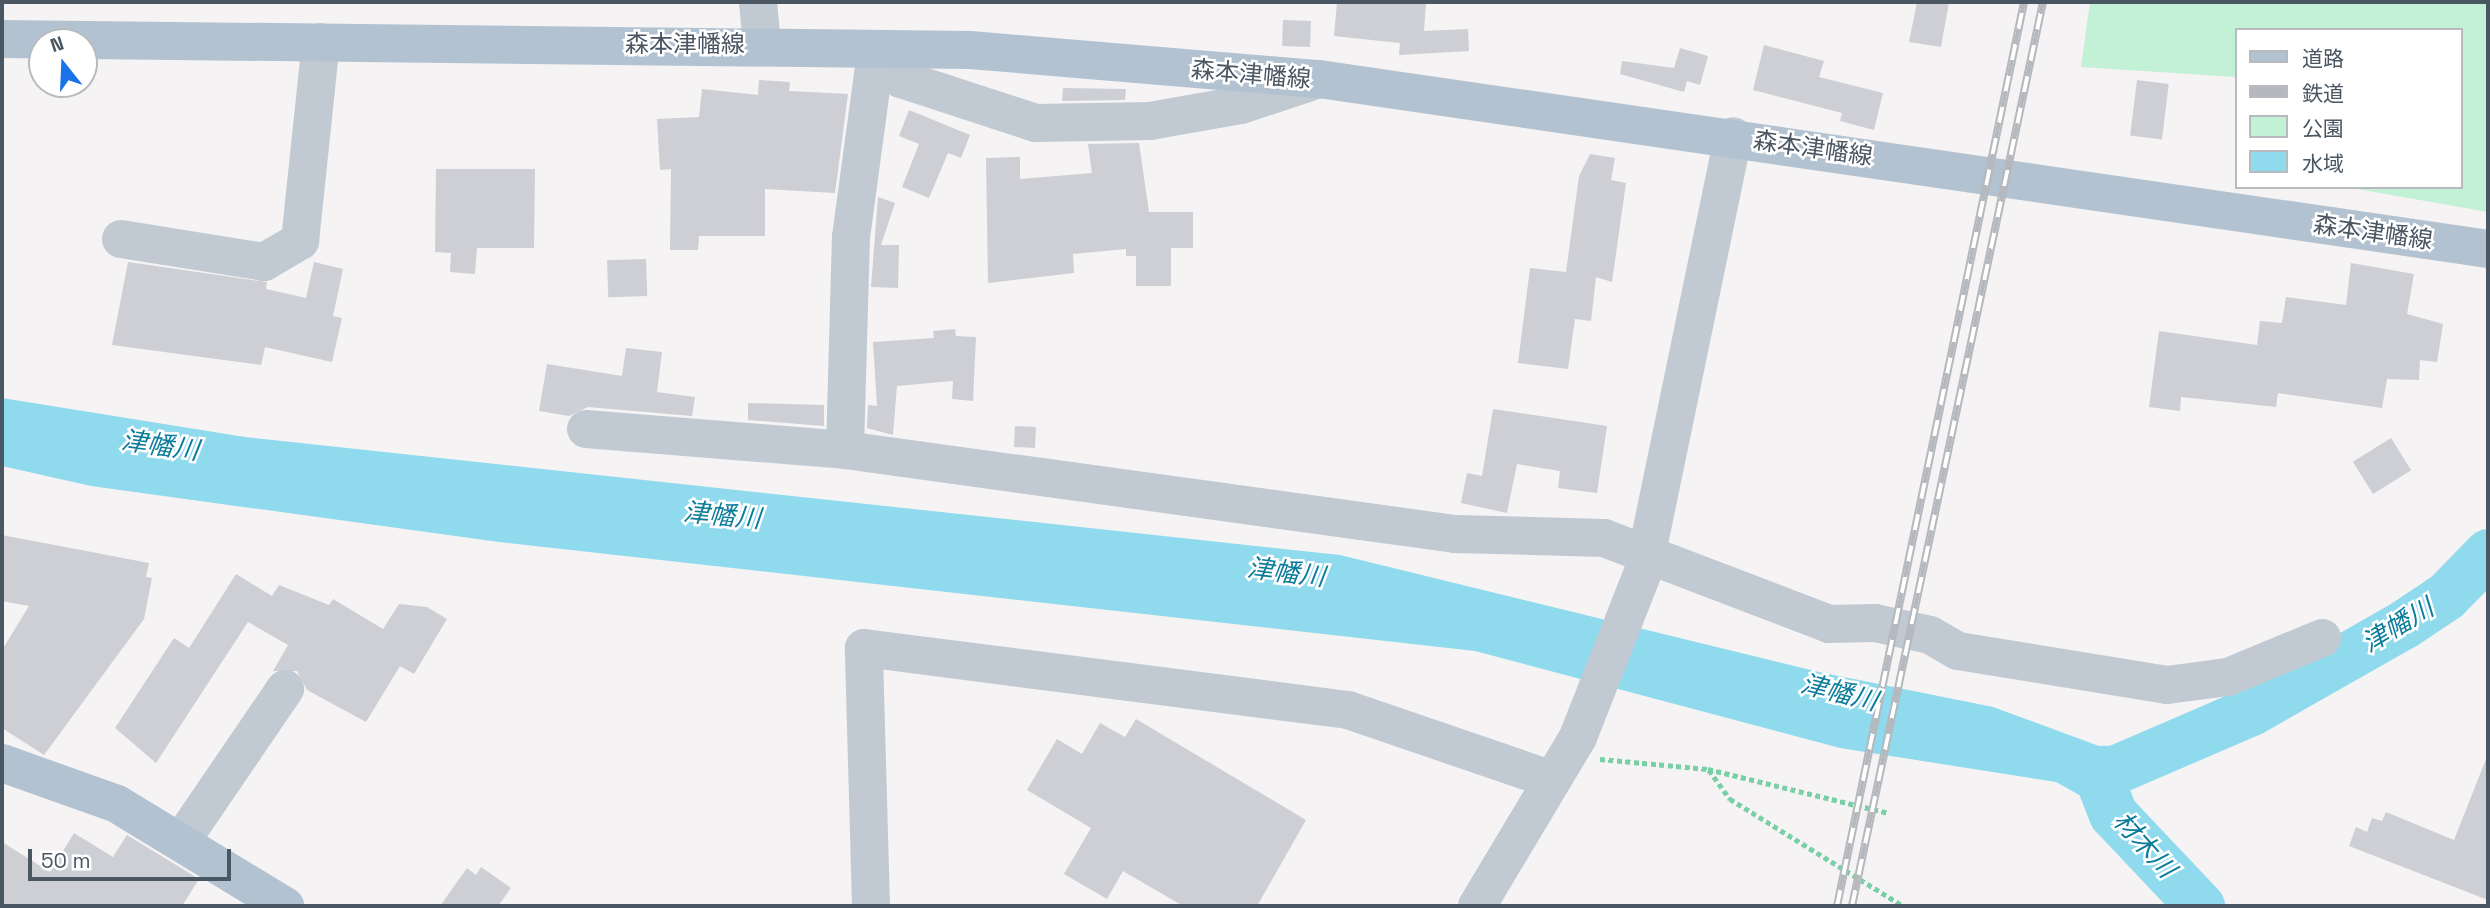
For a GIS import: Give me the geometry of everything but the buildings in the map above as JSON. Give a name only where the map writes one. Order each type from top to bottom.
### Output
[{"type":"main road","name":"森本津幡線","points":[[2,39],[762,44],[876,51],[970,50],[1319,79],[1733,136],[2488,249]]},
{"type":"main road","points":[[2,763],[117,804],[182,840],[285,906]]},
{"type":"street","points":[[758,2],[762,44]]},
{"type":"street","points":[[121,239],[264,262],[300,241],[321,42]]},
{"type":"street","points":[[876,51],[901,79],[1036,124],[1091,126],[1188,114],[1241,105],[1319,79]]},
{"type":"street","points":[[845,450],[851,237],[876,51]]},
{"type":"street","points":[[1477,906],[1552,780],[1587,748],[1645,564],[1733,136]]},
{"type":"street","points":[[586,429],[845,450],[1455,534],[1604,538],[1645,564],[1829,624],[1875,623],[1930,635],[1958,651],[2167,685],[2228,677],[2322,638]]},
{"type":"street","points":[[871,906],[864,649],[1348,710],[1552,780]]},
{"type":"street","points":[[182,840],[285,690]]},
{"type":"path","points":[[1587,748],[1708,769],[1889,813]]},
{"type":"path","points":[[1708,769],[1730,799],[1903,906]]},
{"type":"green space","points":[[2090,2],[2488,2],[2488,212],[2357,189],[2462,189],[2462,28],[2234,28],[2234,77],[2081,67]]},
{"type":"water","points":[[2,398],[245,437],[1340,555],[1819,672],[1993,707],[2099,746],[2175,744],[2113,791],[2113,814],[2056,782],[1840,748],[1475,651],[499,542],[91,486],[2,466]]},
{"type":"waterway","name":"津幡川","points":[[2114,770],[2251,711],[2404,624],[2446,596],[2488,553]]},
{"type":"waterway","name":"材木川","points":[[2098,776],[2113,814],[2200,906]]},
{"type":"railway","points":[[1837,906],[2024,2]]},
{"type":"railway","points":[[1852,906],[2043,2]]}]
